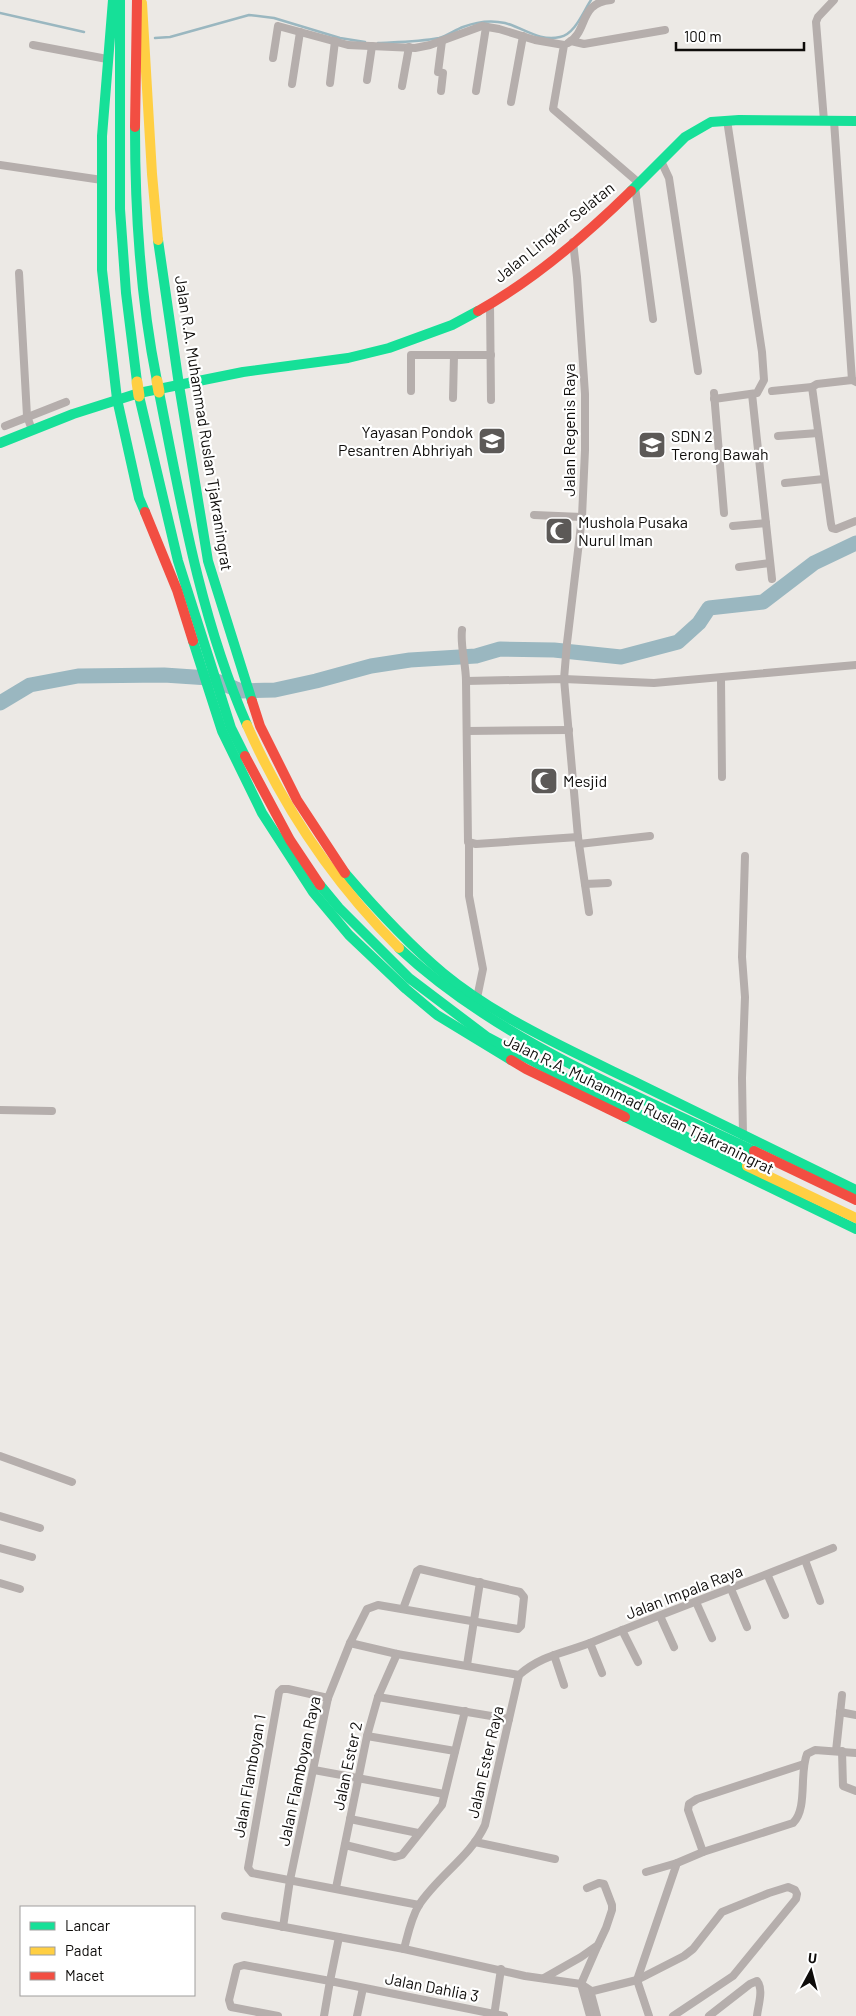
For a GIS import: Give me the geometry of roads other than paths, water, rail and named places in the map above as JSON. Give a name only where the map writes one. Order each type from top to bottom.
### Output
[{"type":"main road","name":"Jalan R.A. Muhammad Ruslan Tjakraningrat","points":[[113,0],[107,59],[102,180],[102,270],[117,399],[139,498],[177,590],[207,686],[262,813],[313,892],[349,935],[406,989],[437,1015],[526,1069],[856,1229]]},
{"type":"main road","name":"Jalan R.A. Muhammad Ruslan Tjakraningrat","points":[[120,0],[118,142],[120,238],[127,312],[137,382],[178,561],[220,692],[227,730],[290,840],[319,883],[365,936],[409,978],[488,1037],[590,1091],[856,1218]]},
{"type":"main road","name":"Jalan R.A. Muhammad Ruslan Tjakraningrat","points":[[137,0],[134,125],[138,240],[144,306],[158,386],[194,556],[226,669],[264,763],[304,832],[370,920],[427,973],[462,1000],[542,1049],[856,1200]]},
{"type":"main road","name":"Jalan R.A. Muhammad Ruslan Tjakraningrat","points":[[142,0],[152,174],[158,237],[179,385],[208,561],[260,726],[297,800],[338,865],[366,898],[397,932],[444,974],[477,998],[549,1040],[856,1190]]},
{"type":"main road","name":"Jalan Lingkar Selatan","points":[[0,443],[117,399],[243,372],[348,358],[389,348],[446,327],[490,304],[524,282],[573,242],[637,185],[685,137],[711,122],[728,120],[856,121]]},
{"type":"street","points":[[611,0],[600,1],[589,10],[568,43],[553,109],[637,185],[654,319]]},
{"type":"street","points":[[772,391],[812,387],[817,384],[854,377],[852,326],[816,22],[818,17],[834,0]]},
{"type":"street","points":[[273,58],[278,26],[348,45],[409,47],[430,45],[464,32],[486,27],[523,36],[584,44],[665,30]]},
{"type":"street","points":[[476,91],[486,27]]},
{"type":"street","points":[[292,84],[300,32]]},
{"type":"street","points":[[511,102],[523,36]]},
{"type":"street","points":[[330,83],[335,41]]},
{"type":"street","points":[[441,91],[444,73],[438,72],[442,41]]},
{"type":"street","points":[[32,45],[107,59]]},
{"type":"street","points":[[367,80],[372,46]]},
{"type":"street","points":[[402,86],[409,47]]},
{"type":"street","points":[[724,513],[714,396],[757,393],[764,380],[762,352],[728,120]]},
{"type":"street","points":[[661,161],[669,178],[698,371]]},
{"type":"street","points":[[0,165],[102,180]]},
{"type":"street","name":"Jalan Regenis Raya","points":[[573,242],[585,394],[582,517],[564,679],[570,730],[578,840],[589,912]]},
{"type":"street","points":[[19,273],[27,416],[32,430]]},
{"type":"street","points":[[490,304],[491,400]]},
{"type":"street","points":[[411,391],[410,355],[491,355]]},
{"type":"street","points":[[453,398],[454,355]]},
{"type":"street","points":[[812,387],[832,528],[836,529],[856,521]]},
{"type":"street","points":[[752,394],[772,579]]},
{"type":"street","points":[[5,426],[66,402]]},
{"type":"street","points":[[778,436],[818,433]]},
{"type":"street","points":[[785,483],[824,479]]},
{"type":"street","points":[[534,515],[582,517]]},
{"type":"street","points":[[733,526],[766,523]]},
{"type":"street","points":[[738,567],[770,563]]},
{"type":"street","points":[[462,630],[461,640],[465,659],[466,680],[469,896],[483,968],[477,998]]},
{"type":"street","points":[[466,680],[564,679],[654,683],[721,679],[781,671],[856,666]]},
{"type":"street","points":[[721,679],[722,777]]},
{"type":"street","points":[[467,731],[570,730]]},
{"type":"street","points":[[469,843],[650,836]]},
{"type":"street","points":[[744,1136],[742,1078],[745,997],[742,957],[745,856]]},
{"type":"street","points":[[585,884],[608,883]]},
{"type":"street","points":[[0,1110],[52,1111]]},
{"type":"street","points":[[0,1456],[72,1482]]},
{"type":"street","points":[[0,1516],[40,1528]]},
{"type":"street","points":[[0,1548],[32,1557]]},
{"type":"street","name":"Jalan Impala Raya","points":[[519,1676],[543,1658],[590,1643],[768,1576],[833,1548]]},
{"type":"street","points":[[806,1560],[820,1602]]},
{"type":"street","points":[[419,1569],[480,1582],[522,1593],[524,1597],[521,1626],[516,1628],[403,1609],[419,1569]]},
{"type":"street","points":[[768,1576],[785,1615]]},
{"type":"street","points":[[467,1666],[480,1582]]},
{"type":"street","points":[[0,1583],[20,1589]]},
{"type":"street","points":[[731,1590],[747,1627]]},
{"type":"street","points":[[696,1602],[712,1638]]},
{"type":"street","name":"Jalan Flamboyan Raya","points":[[283,1927],[290,1880],[328,1698],[350,1643],[367,1609],[378,1605],[403,1609]]},
{"type":"street","points":[[660,1616],[674,1647]]},
{"type":"street","points":[[622,1630],[638,1662]]},
{"type":"street","points":[[350,1643],[397,1654],[519,1676]]},
{"type":"street","points":[[590,1643],[602,1673]]},
{"type":"street","name":"Jalan Ester 2","points":[[336,1888],[367,1736],[378,1697],[397,1654]]},
{"type":"street","points":[[554,1655],[564,1685]]},
{"type":"street","name":"Jalan Ester Raya","points":[[404,1949],[414,1915],[419,1905],[440,1879],[475,1842],[485,1825],[519,1676]]},
{"type":"street","name":"Jalan Flamboyan 1","points":[[290,1880],[252,1873],[247,1866],[279,1692],[282,1689],[328,1698]]},
{"type":"street","points":[[842,1695],[839,1751],[843,1786],[856,1791]]},
{"type":"street","points":[[378,1697],[509,1720]]},
{"type":"street","points":[[345,1845],[398,1857],[402,1855],[440,1807],[465,1711]]},
{"type":"street","points":[[840,1712],[856,1715]]},
{"type":"street","points":[[367,1736],[455,1751]]},
{"type":"street","points":[[646,1872],[793,1822],[797,1819],[800,1810],[804,1764],[807,1754],[811,1751],[856,1753]]},
{"type":"street","points":[[703,1852],[689,1814],[689,1804],[697,1799],[804,1764]]},
{"type":"street","points":[[314,1770],[444,1794]]},
{"type":"street","points":[[350,1819],[418,1833]]},
{"type":"street","points":[[475,1842],[555,1859]]},
{"type":"street","points":[[649,2016],[637,1980],[677,1863]]},
{"type":"street","points":[[290,1880],[419,1905]]},
{"type":"street","points":[[582,1984],[606,1928],[612,1905],[603,1884],[599,1883],[587,1888]]},
{"type":"street","points":[[587,1992],[637,1980],[689,1952],[718,1917],[730,1908],[786,1888],[795,1890],[797,1894],[796,1899],[741,1968],[721,1985],[673,2016]]},
{"type":"street","points":[[225,1916],[582,1984],[597,2016]]},
{"type":"street","points":[[324,2016],[339,1937]]},
{"type":"street","points":[[544,1978],[598,1945]]},
{"type":"street","name":"Jalan Dahlia 3","points":[[278,2016],[231,2007],[229,2000],[235,1971],[239,1965],[244,1964],[504,2016]]},
{"type":"street","points":[[494,2015],[501,1969]]},
{"type":"street","points":[[708,2016],[750,1984],[757,1981],[760,1990],[757,2016]]},
{"type":"street","points":[[357,2016],[363,1988]]},
{"type":"street","points":[[587,1992],[590,2016]]},
{"type":"waterway","points":[[378,43],[439,38],[468,25],[489,22],[505,23],[545,38],[560,37],[570,32],[591,0]]},
{"type":"waterway","points":[[0,13],[84,32]]},
{"type":"waterway","points":[[155,38],[170,37],[249,15],[274,18],[340,38],[365,42]]},
{"type":"waterway","points":[[0,703],[30,685],[78,676],[164,675],[209,678],[241,691],[275,690],[371,666],[410,660],[476,656],[500,649],[554,650],[621,657],[678,642],[699,623],[709,608],[763,602],[814,563],[856,543]]},
{"type":"place","name":"Yayasan Pondok Pesantren Abhriyah","points":[[492,441]]},
{"type":"place","name":"SDN 2 Terong Bawah","points":[[652,445]]},
{"type":"place","name":"Mushola Pusaka Nurul Iman","points":[[559,531]]},
{"type":"place","name":"Mesjid","points":[[544,781]]}]
